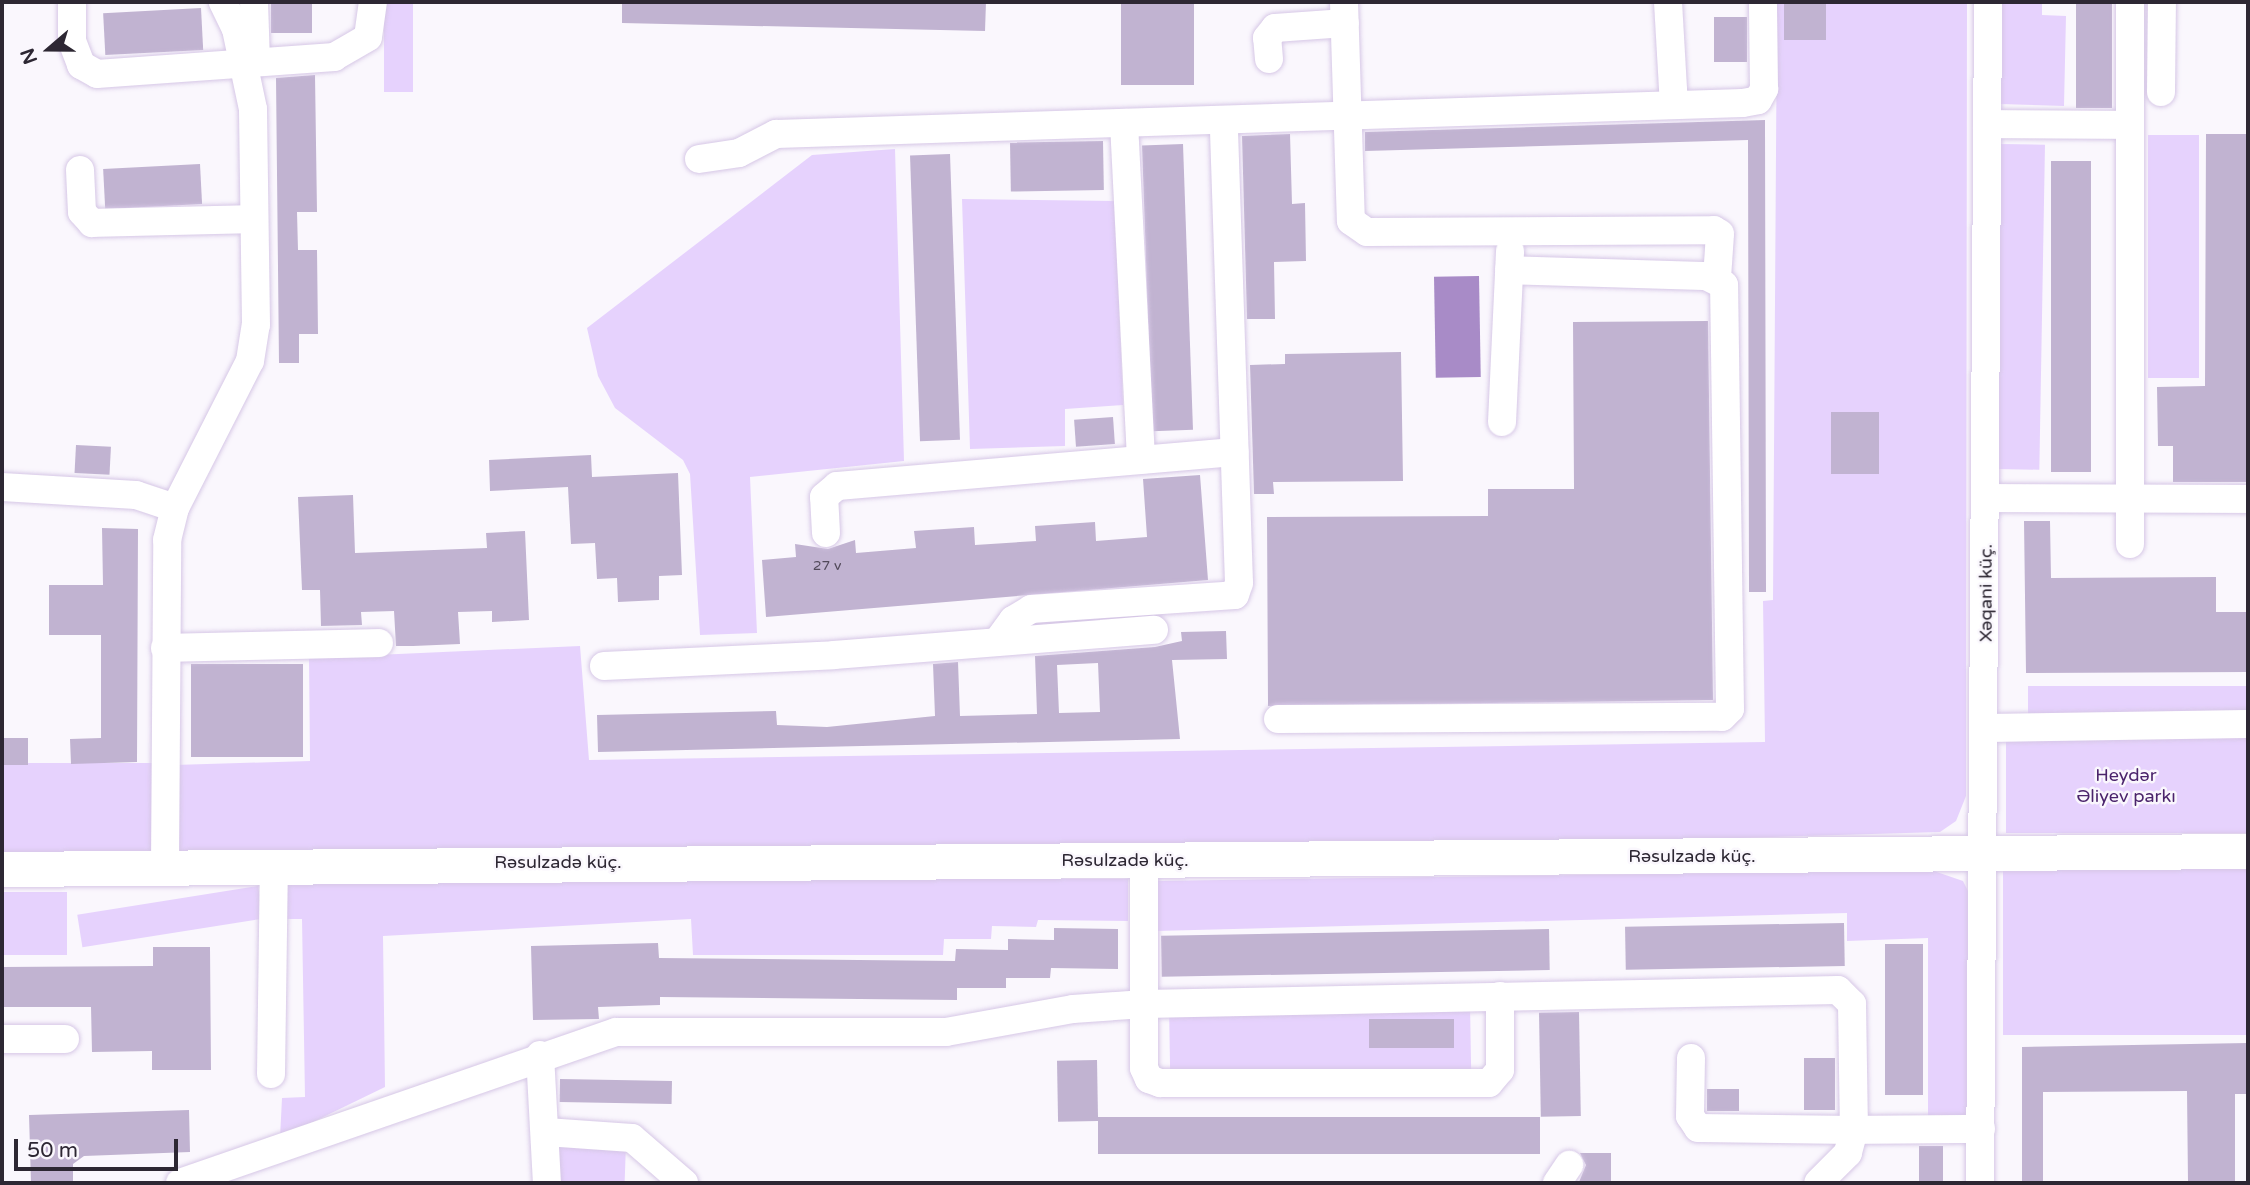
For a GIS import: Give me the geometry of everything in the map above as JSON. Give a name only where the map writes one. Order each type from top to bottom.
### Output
[{"type":"main road","name":"Rəsulzadə küç.","points":[[2,869],[274,864],[1144,861],[2248,851]]},
{"type":"street","points":[[72,2],[72,41],[81,65],[97,74],[251,66],[354,50],[368,37],[373,2]]},
{"type":"street","points":[[223,2],[251,66]]},
{"type":"street","points":[[165,866],[167,540],[175,508],[250,361],[256,325],[251,66],[254,2]]},
{"type":"street","points":[[1668,2],[1674,106]]},
{"type":"street","points":[[699,159],[739,153],[776,134],[1674,106],[1758,100],[1764,89],[1763,2]]},
{"type":"street","name":"Xəqani küç.","points":[[1980,1183],[1988,2]]},
{"type":"street","points":[[2130,2],[2130,544]]},
{"type":"street","points":[[2161,92],[2162,2]]},
{"type":"street","points":[[1269,59],[1268,38],[1275,28],[1344,12],[1351,221],[1367,232],[1714,229],[1720,234],[1717,278]]},
{"type":"street","points":[[997,642],[1013,620],[1031,608],[1235,595],[1239,583],[1224,120]]},
{"type":"street","points":[[1124,123],[1141,460]]},
{"type":"street","points":[[1987,124],[2130,125]]},
{"type":"street","points":[[80,170],[82,212],[92,223],[254,219]]},
{"type":"street","points":[[1502,422],[1511,231]]},
{"type":"street","points":[[1278,719],[1722,716],[1730,709],[1724,285],[1717,278],[1509,270]]},
{"type":"street","points":[[827,533],[824,497],[837,486],[1235,452]]},
{"type":"street","points":[[2,487],[136,495],[175,508]]},
{"type":"street","points":[[1986,498],[2248,499]]},
{"type":"street","points":[[604,666],[1154,630]]},
{"type":"street","points":[[165,648],[379,643]]},
{"type":"street","points":[[1985,728],[2248,724]]},
{"type":"street","points":[[1144,861],[1144,1068],[1149,1079],[1160,1083],[1489,1083],[1500,1070],[1500,996]]},
{"type":"street","points":[[271,1074],[274,864]]},
{"type":"street","points":[[180,1183],[540,1055],[616,1032],[946,1032],[1093,1006],[1144,1004],[1500,996],[1847,993],[1852,1004],[1854,1130],[1848,1153],[1818,1183]]},
{"type":"street","points":[[2,1039],[65,1039]]},
{"type":"street","points":[[540,1055],[547,1183]]},
{"type":"street","points":[[1691,1058],[1690,1116],[1698,1128],[1981,1129]]},
{"type":"street","points":[[546,1132],[632,1138],[684,1183]]},
{"type":"green space","points":[[384,2],[413,2],[413,92],[384,92]]},
{"type":"green space","points":[[1777,2],[1967,2],[1966,796],[1956,821],[1940,832],[1639,841],[175,855],[174,765],[310,761],[309,658],[580,646],[589,760],[1765,742],[1763,601],[1773,600]]},
{"type":"green space","points":[[2001,2],[2042,2],[2042,15],[2066,16],[2064,106],[2000,104]]},
{"type":"green space","points":[[2148,135],[2199,135],[2199,378],[2148,378]]},
{"type":"green space","points":[[2001,144],[2045,145],[2039,470],[1995,469]]},
{"type":"green space","points":[[895,149],[904,461],[750,477],[757,633],[700,635],[690,474],[683,460],[615,408],[598,376],[587,328],[812,155]]},
{"type":"green space","points":[[962,199],[1115,201],[1123,405],[1065,409],[1065,446],[970,449]]},
{"type":"green space","points":[[2028,686],[2248,686],[2248,718],[2028,718]]},
{"type":"green space","name":"Heydər Əliyev parkı","points":[[2006,736],[2248,736],[2248,833],[2006,833]]},
{"type":"green space","points":[[2,763],[155,763],[155,856],[2,856]]},
{"type":"green space","points":[[2003,867],[2248,867],[2248,1035],[2003,1035]]},
{"type":"green space","points":[[1931,870],[1963,881],[1971,897],[1971,1117],[1928,1117],[1928,938],[1847,941],[1847,913],[1156,931],[1155,881]]},
{"type":"green space","points":[[502,879],[1128,879],[1128,921],[1038,920],[1036,927],[992,926],[991,939],[944,939],[943,955],[693,955],[691,919],[383,936],[385,1087],[280,1138],[282,1098],[305,1097],[302,919],[282,919],[287,885]]},
{"type":"green space","points":[[258,886],[263,919],[82,947],[77,915]]},
{"type":"green space","points":[[2,892],[67,892],[67,955],[2,955]]},
{"type":"green space","points":[[1470,1004],[1471,1071],[1170,1076],[1169,1009]]},
{"type":"green space","points":[[555,1142],[626,1144],[625,1183],[554,1183]]},
{"type":"shaded area","points":[[1479,276],[1481,377],[1436,378],[1434,277]]},
{"type":"building","points":[[271,2],[312,2],[312,33],[271,33]]},
{"type":"building","points":[[622,2],[986,2],[985,31],[622,23]]},
{"type":"building","points":[[1121,2],[1194,2],[1194,85],[1121,85]]},
{"type":"building","points":[[1784,2],[1826,2],[1826,40],[1784,40]]},
{"type":"building","points":[[2076,2],[2112,2],[2112,108],[2076,108]]},
{"type":"building","points":[[201,8],[203,50],[105,55],[103,13]]},
{"type":"building","points":[[1714,17],[1747,17],[1747,62],[1714,62]]},
{"type":"building","points":[[315,75],[317,212],[297,212],[298,250],[317,250],[318,334],[299,334],[299,363],[279,363],[276,78]]},
{"type":"building","points":[[1765,120],[1766,592],[1749,592],[1748,140],[1365,151],[1365,132]]},
{"type":"building","points":[[1290,134],[1292,204],[1305,203],[1306,261],[1274,262],[1275,319],[1247,319],[1242,136]]},
{"type":"building","points":[[2206,134],[2247,134],[2248,482],[2173,482],[2173,446],[2158,446],[2157,387],[2205,386]]},
{"type":"building","points":[[1103,141],[1104,190],[1011,192],[1010,143]]},
{"type":"building","points":[[1183,144],[1193,430],[1152,431],[1142,145]]},
{"type":"building","points":[[950,154],[960,440],[920,441],[910,155]]},
{"type":"building","points":[[2051,161],[2091,161],[2091,472],[2051,472]]},
{"type":"building","points":[[200,164],[202,204],[105,209],[103,169]]},
{"type":"building","points":[[1708,321],[1713,700],[1268,706],[1267,517],[1488,516],[1488,489],[1574,489],[1573,322]]},
{"type":"building","points":[[1401,352],[1403,481],[1273,482],[1274,494],[1254,494],[1250,365],[1285,364],[1285,354]]},
{"type":"building","points":[[1831,412],[1879,412],[1879,474],[1831,474]]},
{"type":"building","points":[[1113,417],[1115,444],[1076,447],[1074,420]]},
{"type":"building","points":[[76,445],[111,447],[109,475],[75,473]]},
{"type":"building","points":[[591,455],[592,477],[678,473],[682,575],[659,576],[659,600],[618,602],[617,578],[597,579],[595,543],[571,544],[568,487],[490,491],[489,460]]},
{"type":"building","points":[[1200,475],[1208,580],[766,617],[762,560],[796,557],[795,544],[828,549],[855,540],[856,553],[916,548],[914,531],[974,527],[975,545],[1036,541],[1035,526],[1095,522],[1096,541],[1147,537],[1143,479]]},
{"type":"building","points":[[353,495],[355,553],[487,548],[486,533],[525,531],[529,620],[492,622],[492,611],[458,612],[460,644],[413,646],[396,646],[394,611],[361,612],[362,625],[321,626],[320,590],[302,590],[298,497]]},
{"type":"building","points":[[2024,521],[2050,521],[2051,578],[2216,577],[2216,612],[2248,612],[2248,672],[2026,673]]},
{"type":"building","points":[[102,528],[138,529],[137,762],[71,764],[70,739],[101,738],[101,635],[49,635],[49,585],[103,585]]},
{"type":"building","points":[[1226,631],[1227,659],[1172,660],[1180,739],[598,752],[597,715],[776,711],[777,725],[827,727],[935,716],[933,664],[958,662],[960,716],[1037,714],[1035,656],[1155,647],[1182,641],[1181,632]],"holes":[[[1098,663],[1100,712],[1059,713],[1057,665]]]},
{"type":"building","points":[[191,664],[303,664],[303,757],[191,757]]},
{"type":"building","points":[[2,738],[28,738],[28,765],[2,765]]},
{"type":"building","points":[[1844,923],[1845,966],[1626,970],[1625,927]]},
{"type":"building","points":[[1054,928],[1118,929],[1118,969],[1051,968],[1050,978],[1006,978],[1006,988],[957,988],[957,1000],[660,997],[660,1005],[598,1007],[599,1019],[533,1020],[531,946],[658,943],[659,958],[955,961],[956,949],[1008,950],[1008,939],[1054,940]]},
{"type":"building","points":[[1549,929],[1550,970],[1162,977],[1161,936]]},
{"type":"building","points":[[1885,944],[1923,944],[1923,1095],[1885,1095]]},
{"type":"building","points":[[153,947],[210,947],[211,1070],[152,1070],[152,1051],[92,1052],[91,1007],[2,1007],[2,967],[153,966]]},
{"type":"building","points":[[1579,1012],[1581,1116],[1541,1117],[1539,1013]]},
{"type":"building","points":[[1369,1019],[1454,1019],[1454,1048],[1369,1048]]},
{"type":"building","points":[[2248,1043],[2248,1094],[2235,1094],[2235,1183],[2188,1183],[2187,1091],[2043,1092],[2043,1183],[2022,1183],[2022,1047]]},
{"type":"building","points":[[1804,1058],[1835,1058],[1835,1110],[1804,1110]]},
{"type":"building","points":[[1097,1060],[1098,1121],[1058,1122],[1057,1061]]},
{"type":"building","points":[[560,1079],[672,1081],[672,1104],[560,1102]]},
{"type":"building","points":[[1707,1089],[1739,1089],[1739,1111],[1707,1111]]},
{"type":"building","points":[[189,1110],[190,1152],[84,1156],[73,1164],[73,1183],[31,1183],[29,1115]]},
{"type":"building","points":[[1098,1117],[1540,1117],[1540,1154],[1098,1154]]},
{"type":"building","points":[[1919,1146],[1943,1146],[1943,1183],[1919,1183]]},
{"type":"building","points":[[1580,1153],[1611,1153],[1611,1181],[1579,1182],[1586,1165]]}]
